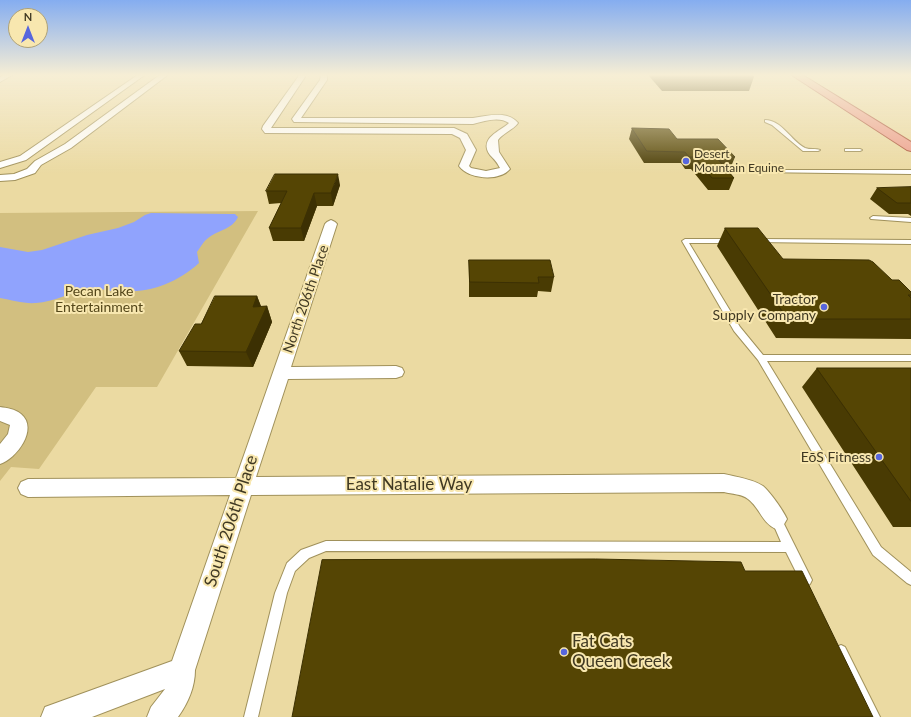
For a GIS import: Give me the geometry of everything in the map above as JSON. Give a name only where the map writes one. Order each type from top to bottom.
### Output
[{"type":"main road","points":[[848,107],[911,147]]},
{"type":"street","points":[[0,165],[23,158],[95,107]]},
{"type":"street","points":[[0,178],[15,177],[31,171],[38,163],[68,146],[119,107]]},
{"type":"street","points":[[281,107],[266,129],[268,131],[454,131],[464,136],[472,150],[464,166],[467,170],[490,174],[499,173],[505,170],[494,153],[492,143],[493,139],[500,132],[509,129],[514,123],[504,117],[484,117],[473,120],[297,120],[296,119],[304,107]]},
{"type":"street","name":"North 206th Place","points":[[281,373],[331,224]]},
{"type":"street","points":[[281,373],[396,372]]},
{"type":"street","name":"South 206th Place","points":[[161,717],[174,702],[182,679],[182,670],[281,373]]},
{"type":"street","points":[[0,414],[15,418],[19,424],[19,433],[14,442],[0,456]]},
{"type":"street","name":"East Natalie Way","points":[[28,488],[724,483],[743,487],[756,493],[776,519]]},
{"type":"street","points":[[59,716],[182,670]]},
{"type":"lane","points":[[766,121],[774,124],[804,150],[818,150]]},
{"type":"lane","points":[[847,150],[860,150]]},
{"type":"lane","points":[[753,171],[911,172]]},
{"type":"lane","points":[[873,218],[911,220]]},
{"type":"lane","points":[[740,241],[685,241],[737,329],[761,358],[877,551],[911,579]]},
{"type":"lane","points":[[748,241],[911,242]]},
{"type":"lane","points":[[761,358],[911,358]]},
{"type":"lane","points":[[776,519],[810,589]]},
{"type":"lane","points":[[251,717],[281,593],[291,568],[305,554],[326,546],[789,547]]},
{"type":"lane","points":[[835,639],[874,717]]},
{"type":"green space","name":"Pecan Lake Entertainment","points":[[258,211],[157,387],[96,387],[39,469],[11,467],[0,481],[0,213]]},
{"type":"water","points":[[151,213],[235,214],[238,217],[232,225],[211,236],[204,242],[197,252],[199,263],[181,277],[160,286],[128,292],[96,288],[76,292],[49,301],[36,303],[0,298],[0,247],[28,252],[42,250],[87,235],[118,228]]},
{"type":"building","points":[[632,128],[669,129],[677,139],[718,139],[735,157],[716,157],[734,178],[712,178],[695,157],[689,157],[685,152],[647,151]]},
{"type":"building","points":[[275,174],[338,174],[331,193],[314,193],[301,228],[269,228],[287,191],[266,191]]},
{"type":"building","points":[[911,187],[911,203],[897,203],[877,188]]},
{"type":"building","points":[[725,228],[758,228],[783,259],[869,260],[892,280],[899,280],[911,292],[911,295],[908,295],[911,298],[911,319],[788,319]]},
{"type":"building","points":[[469,260],[550,260],[554,277],[538,277],[539,283],[470,282]]},
{"type":"building","points":[[215,296],[257,296],[253,307],[267,306],[246,352],[179,351],[195,324],[201,324]]},
{"type":"building","points":[[817,368],[911,368],[911,501]]},
{"type":"building","name":"Fat Cats Queen Creek","points":[[596,559],[741,562],[745,571],[802,571],[873,717],[292,717],[322,560]]},
{"type":"place","name":"Desert Mountain Equine","points":[[686,161]]},
{"type":"place","name":"Tractor Supply Company","points":[[824,307]]},
{"type":"place","name":"EōS Fitness","points":[[879,457]]},
{"type":"place","name":"Fat Cats Queen Creek","points":[[564,652]]}]
